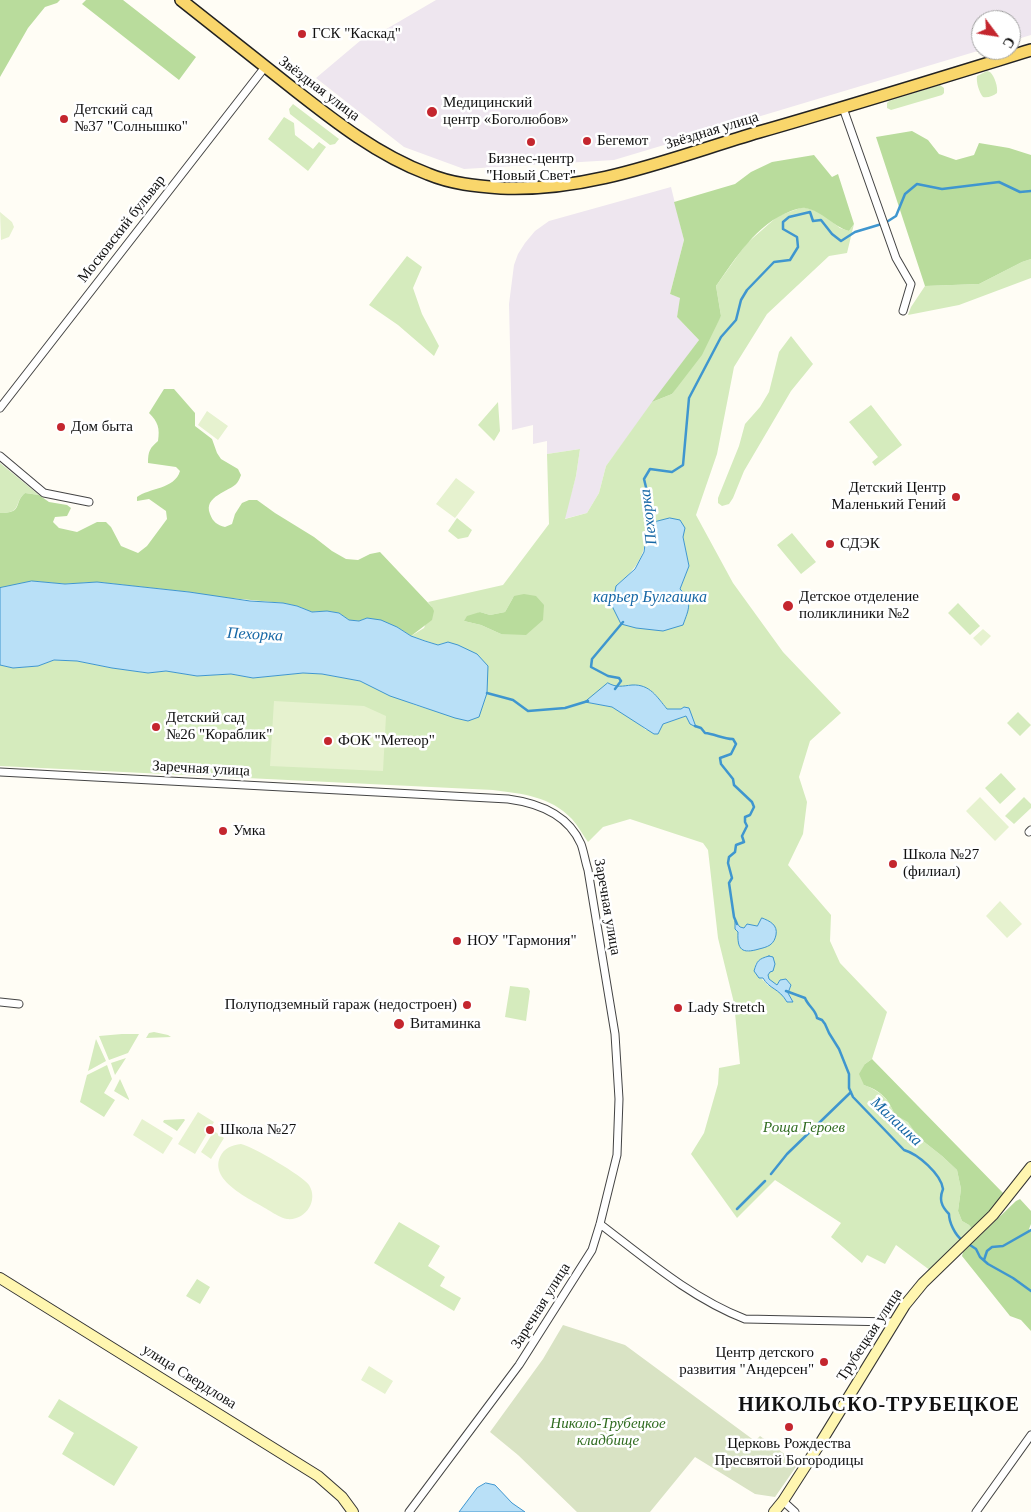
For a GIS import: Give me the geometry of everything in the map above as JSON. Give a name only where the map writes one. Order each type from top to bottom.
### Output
[{"type":"main road","name":"Звёздная улица","points":[[182,0],[265,67],[348,130],[399,161],[427,174],[461,184],[488,187],[526,189],[574,184],[609,177],[673,160],[1031,50]]},
{"type":"main road","name":"Трубецкая улица","points":[[774,1512],[825,1435],[893,1322],[923,1283],[993,1215],[1031,1167]]},
{"type":"main road","name":"улица Свердлова","points":[[0,1278],[318,1476],[342,1497],[353,1512]]},
{"type":"street","name":"Московский бульвар","points":[[0,408],[265,67]]},
{"type":"street","points":[[843,108],[896,258],[911,284],[903,311]]},
{"type":"street","points":[[0,456],[44,493],[89,502]]},
{"type":"street","name":"Заречная улица","points":[[0,772],[525,801],[549,810],[568,824],[581,844],[588,870],[615,1034],[619,1099],[617,1154],[600,1224],[592,1250],[520,1365],[409,1512]]},
{"type":"street","points":[[0,1002],[19,1004]]},
{"type":"street","points":[[600,1224],[697,1296],[745,1319],[893,1322]]},
{"type":"street","points":[[976,1512],[1031,1435]]},
{"type":"street","points":[[782,1501],[795,1512]]},
{"type":"shaded area","points":[[436,0],[1031,0],[1031,35],[1021,38],[1021,10],[971,10],[971,53],[614,160],[464,169],[404,147],[316,78],[367,35],[383,31]]},
{"type":"shaded area","points":[[671,187],[684,240],[670,294],[681,298],[677,317],[699,340],[606,466],[599,493],[587,513],[564,519],[576,476],[580,449],[547,454],[547,441],[533,444],[533,425],[512,430],[509,304],[514,265],[525,243],[535,231],[549,221]]},
{"type":"green space","points":[[0,0],[60,0],[45,7],[28,28],[0,77]]},
{"type":"green space","points":[[86,0],[123,0],[196,57],[179,80],[82,4]]},
{"type":"green space","points":[[987,71],[995,79],[997,93],[983,97],[979,90],[977,76]]},
{"type":"green space","points":[[940,85],[944,88],[942,95],[891,110],[887,108],[889,101]]},
{"type":"green space","points":[[293,104],[339,139],[335,144],[330,145],[290,114],[289,109]]},
{"type":"green space","points":[[284,117],[294,123],[295,135],[313,149],[319,142],[326,147],[308,171],[268,139]]},
{"type":"green space","points":[[912,131],[928,140],[939,154],[956,160],[974,155],[979,143],[1009,148],[1031,155],[1031,259],[979,284],[925,286],[876,137]]},
{"type":"green space","points":[[814,155],[832,177],[838,174],[854,224],[849,231],[837,226],[817,212],[802,208],[791,211],[767,224],[739,253],[716,286],[721,316],[702,355],[672,394],[652,402],[699,340],[677,317],[680,298],[670,294],[684,240],[674,202],[735,184],[751,172],[772,162]]},
{"type":"green space","name":"Роща Героев","points":[[803,207],[820,212],[840,228],[849,231],[854,224],[847,253],[829,256],[767,314],[734,367],[717,454],[696,515],[733,583],[783,652],[841,713],[810,741],[799,777],[807,802],[803,834],[788,865],[831,915],[830,941],[840,963],[887,1012],[872,1059],[865,1064],[864,1085],[883,1096],[890,1104],[895,1115],[908,1121],[918,1137],[957,1170],[961,1189],[958,1211],[962,1221],[973,1230],[931,1271],[896,1245],[885,1264],[867,1255],[862,1263],[831,1237],[841,1223],[775,1180],[737,1218],[691,1154],[704,1133],[718,1084],[719,1068],[740,1064],[734,1003],[718,938],[708,850],[703,843],[630,819],[603,827],[588,842],[572,819],[555,805],[536,797],[493,790],[0,766],[0,665],[13,668],[38,666],[54,660],[77,661],[148,673],[166,671],[197,676],[231,674],[253,678],[303,673],[322,674],[360,681],[415,705],[468,721],[482,706],[487,693],[448,642],[438,645],[411,636],[424,628],[432,607],[428,602],[503,585],[549,524],[547,454],[580,449],[576,476],[565,519],[587,513],[599,493],[606,466],[652,402],[672,394],[721,316],[716,286],[746,244],[778,216]],"holes":[[[646,537],[683,537],[689,566],[680,589],[688,597],[621,624],[616,586],[637,564],[645,545]],[[514,596],[501,634],[481,625],[464,621],[480,612],[490,615],[505,612]],[[633,685],[650,690],[667,709],[681,709],[684,707],[686,716],[646,730],[633,719],[612,707],[585,702],[617,687]],[[759,921],[748,952],[738,939],[735,922],[740,927],[757,926]],[[756,963],[770,972],[767,976],[774,984],[777,985],[780,980],[786,979],[791,985],[788,993],[793,1002],[787,1002],[780,991],[768,985],[754,971]]]},
{"type":"green space","points":[[0,212],[12,222],[14,227],[9,237],[1,240]]},
{"type":"green space","points":[[407,256],[422,267],[413,288],[422,314],[439,346],[434,356],[398,325],[369,305]]},
{"type":"green space","points":[[1031,259],[1031,278],[959,305],[908,315],[925,286],[979,284]]},
{"type":"green space","points":[[791,336],[813,364],[791,391],[744,471],[733,498],[729,504],[722,506],[718,503],[718,498],[739,446],[745,424],[760,407],[769,392],[779,352]]},
{"type":"green space","points":[[164,389],[174,389],[195,413],[195,426],[212,439],[221,459],[238,469],[241,475],[237,483],[218,495],[210,503],[210,514],[216,523],[225,527],[232,524],[235,514],[242,503],[249,500],[257,500],[346,559],[358,560],[370,554],[380,552],[432,607],[434,611],[432,620],[411,636],[397,627],[367,618],[359,621],[349,620],[339,613],[327,611],[312,612],[283,603],[189,592],[97,582],[65,584],[32,581],[0,588],[0,513],[7,513],[15,509],[25,493],[39,495],[49,502],[67,505],[71,508],[67,516],[55,517],[53,522],[59,528],[77,532],[97,522],[106,522],[111,527],[121,546],[138,553],[147,546],[167,519],[166,511],[149,499],[137,501],[137,497],[167,485],[177,477],[180,471],[176,467],[148,463],[149,453],[158,441],[159,432],[156,422],[149,413]]},
{"type":"green space","points":[[498,402],[500,431],[494,441],[478,425]]},
{"type":"green space","points":[[871,405],[902,445],[875,466],[872,462],[878,457],[849,422]]},
{"type":"green space","points":[[207,411],[228,426],[218,440],[198,425]]},
{"type":"green space","points":[[0,463],[39,495],[25,493],[19,500],[17,507],[7,513],[0,513]]},
{"type":"green space","points":[[456,478],[475,492],[455,518],[436,504]]},
{"type":"green space","points":[[457,518],[472,530],[468,537],[458,539],[448,531]]},
{"type":"green space","points":[[792,533],[816,562],[801,574],[777,545]]},
{"type":"green space","points":[[524,594],[536,596],[544,605],[543,620],[526,635],[501,634],[481,625],[464,621],[467,616],[480,612],[490,615],[505,612],[514,596]]},
{"type":"green space","points":[[958,603],[980,626],[970,635],[948,613]]},
{"type":"green space","points":[[983,629],[991,636],[981,646],[973,638]]},
{"type":"green space","name":"ФОК \"Метеор\"","points":[[274,701],[364,706],[386,716],[383,771],[270,766]]},
{"type":"green space","points":[[1018,712],[1031,725],[1020,736],[1007,723]]},
{"type":"green space","points":[[1001,773],[1016,789],[1000,804],[985,788]]},
{"type":"green space","points":[[980,797],[1009,827],[995,841],[966,811]]},
{"type":"green space","points":[[1024,797],[1031,804],[1031,808],[1014,824],[1005,816]]},
{"type":"green space","points":[[1000,901],[1022,924],[1007,938],[986,916]]},
{"type":"green space","points":[[510,986],[528,988],[530,991],[526,1021],[505,1017]]},
{"type":"green space","points":[[154,1032],[171,1037],[146,1038],[149,1033]]},
{"type":"green space","points":[[139,1034],[128,1053],[109,1060],[99,1036]]},
{"type":"green space","points":[[96,1039],[106,1061],[88,1071]]},
{"type":"green space","points":[[126,1058],[115,1075],[111,1063]]},
{"type":"green space","points":[[872,1059],[1005,1195],[973,1230],[962,1221],[958,1211],[961,1189],[957,1170],[918,1137],[908,1122],[895,1115],[890,1104],[883,1096],[864,1085],[859,1074],[865,1064]]},
{"type":"green space","points":[[107,1065],[112,1079],[104,1093],[115,1100],[104,1117],[80,1102],[87,1075]]},
{"type":"green space","points":[[120,1079],[129,1099],[129,1100],[114,1091]]},
{"type":"green space","points":[[198,1112],[214,1122],[195,1154],[178,1144]]},
{"type":"green space","points":[[142,1119],[173,1138],[163,1154],[133,1135]]},
{"type":"green space","points":[[164,1120],[185,1120],[177,1131],[163,1122]]},
{"type":"green space","points":[[214,1131],[224,1138],[211,1159],[201,1152]]},
{"type":"green space","points":[[241,1144],[277,1162],[309,1185],[312,1197],[305,1213],[294,1219],[283,1218],[244,1196],[227,1182],[218,1166],[220,1157],[229,1147]]},
{"type":"green space","points":[[1020,1199],[1031,1211],[1029,1229],[1031,1232],[1031,1331],[1021,1320],[1010,1316],[962,1256],[963,1252]]},
{"type":"green space","points":[[399,1222],[440,1246],[428,1266],[445,1277],[440,1286],[461,1298],[454,1311],[374,1263]]},
{"type":"green space","points":[[197,1279],[210,1287],[200,1304],[186,1296]]},
{"type":"green space","name":"Николо-Трубецкое кладбище","points":[[563,1325],[625,1345],[755,1441],[760,1436],[798,1464],[775,1497],[755,1494],[695,1457],[650,1512],[577,1512],[518,1455],[490,1432],[543,1359]]},
{"type":"green space","points":[[369,1366],[393,1381],[385,1394],[361,1380]]},
{"type":"green space","points":[[59,1399],[138,1447],[114,1486],[62,1454],[74,1433],[48,1417]]},
{"type":"water","name":"карьер Булгашка","points":[[670,518],[680,520],[685,528],[683,537],[689,566],[680,589],[687,598],[689,606],[683,625],[663,631],[621,624],[612,606],[616,586],[635,569],[644,552],[646,537],[651,523]]},
{"type":"water","points":[[32,581],[65,584],[97,582],[189,592],[250,601],[283,603],[312,612],[327,611],[339,613],[349,620],[359,621],[367,618],[381,620],[411,636],[425,641],[438,645],[448,642],[477,654],[488,666],[487,693],[479,717],[468,721],[390,696],[360,681],[322,674],[303,673],[253,678],[231,674],[197,676],[166,671],[148,673],[77,661],[54,660],[38,666],[13,668],[0,665],[0,588]]},
{"type":"water","points":[[608,683],[617,686],[638,685],[644,687],[652,692],[667,709],[689,708],[696,727],[690,724],[686,716],[663,724],[658,734],[654,734],[612,707],[585,702]]},
{"type":"water","points":[[762,918],[775,926],[776,935],[773,942],[768,946],[745,951],[738,943],[735,921],[740,927],[744,928],[747,924],[757,926]]},
{"type":"water","points":[[769,956],[773,957],[775,964],[773,971],[768,975],[769,979],[777,985],[780,980],[786,979],[791,985],[788,993],[793,1002],[787,1002],[781,994],[763,978],[759,978],[754,971],[758,961]]},
{"type":"water","points":[[486,1483],[495,1485],[512,1503],[525,1512],[459,1512],[477,1488]]},
{"type":"waterway","name":"Пехорка","points":[[651,527],[651,508],[644,479],[650,469],[672,472],[683,465],[689,398],[721,337],[736,320],[741,300],[747,290],[774,262],[790,260],[798,247],[797,237],[783,229],[783,222],[789,217],[810,212],[813,221],[821,220],[832,234],[841,241],[855,232],[885,223],[896,216],[905,194],[917,184],[942,189],[999,182],[1020,192],[1031,191]]},
{"type":"waterway","name":"Пехорка","points":[[615,689],[621,681],[619,678],[608,676],[591,667],[592,659],[623,622]]},
{"type":"waterway","name":"Пехорка","points":[[487,693],[513,700],[528,711],[565,708],[588,701]]},
{"type":"waterway","name":"Малашка","points":[[695,726],[701,728],[705,733],[733,739],[736,744],[731,754],[720,758],[721,764],[733,779],[734,785],[752,802],[754,807],[750,815],[745,817],[747,826],[742,836],[744,842],[736,845],[735,852],[729,857],[728,863],[732,878],[729,883],[734,917],[737,924]]},
{"type":"waterway","name":"Малашка","points":[[786,991],[805,998],[817,1018],[825,1024],[839,1049],[849,1074],[849,1088],[853,1097],[904,1150],[922,1160],[938,1177],[943,1189],[941,1199],[944,1208],[949,1214],[955,1232],[962,1240]]},
{"type":"waterway","points":[[771,1174],[787,1154],[851,1092]]},
{"type":"waterway","points":[[737,1209],[765,1181]]},
{"type":"waterway","points":[[984,1260],[987,1251],[992,1247],[1003,1246],[1031,1230]]},
{"type":"waterway","name":"Малашка","points":[[967,1243],[976,1249],[980,1257],[988,1264],[1031,1291]]},
{"type":"place","name":"ГСК \"Каскад\"","points":[[302,34]]},
{"type":"place","name":"Медицинский центр «Боголюбов»","points":[[432,112]]},
{"type":"place","name":"Детский сад №37 \"Солнышко\"","points":[[64,119]]},
{"type":"place","name":"Бегемот","points":[[587,141]]},
{"type":"place","name":"Бизнес-центр \"Новый Свет\"","points":[[531,142]]},
{"type":"place","name":"Дом быта","points":[[61,427]]},
{"type":"place","name":"Детский Центр Маленький Гений","points":[[956,497]]},
{"type":"place","name":"СДЭК","points":[[830,544]]},
{"type":"place","name":"Детское отделение поликлиники №2","points":[[788,606]]},
{"type":"place","name":"Детский сад №26 \"Кораблик\"","points":[[156,727]]},
{"type":"place","name":"ФОК \"Метеор\"","points":[[328,741]]},
{"type":"place","name":"Умка","points":[[223,831]]},
{"type":"place","name":"Школа №27 (филиал)","points":[[893,864]]},
{"type":"place","name":"НОУ \"Гармония\"","points":[[457,941]]},
{"type":"place","name":"Полуподземный гараж (недостроен)","points":[[467,1005]]},
{"type":"place","name":"Lady Stretch","points":[[678,1008]]},
{"type":"place","name":"Витаминка","points":[[399,1024]]},
{"type":"place","name":"Школа №27","points":[[210,1130]]},
{"type":"place","name":"Центр детского развития \"Андерсен\"","points":[[824,1362]]},
{"type":"place","name":"Церковь Рождества Пресвятой Богородицы","points":[[789,1427]]},
{"type":"district","name":"НИКОЛЬСКО-ТРУБЕЦКОЕ","points":[[879,1406]]}]
